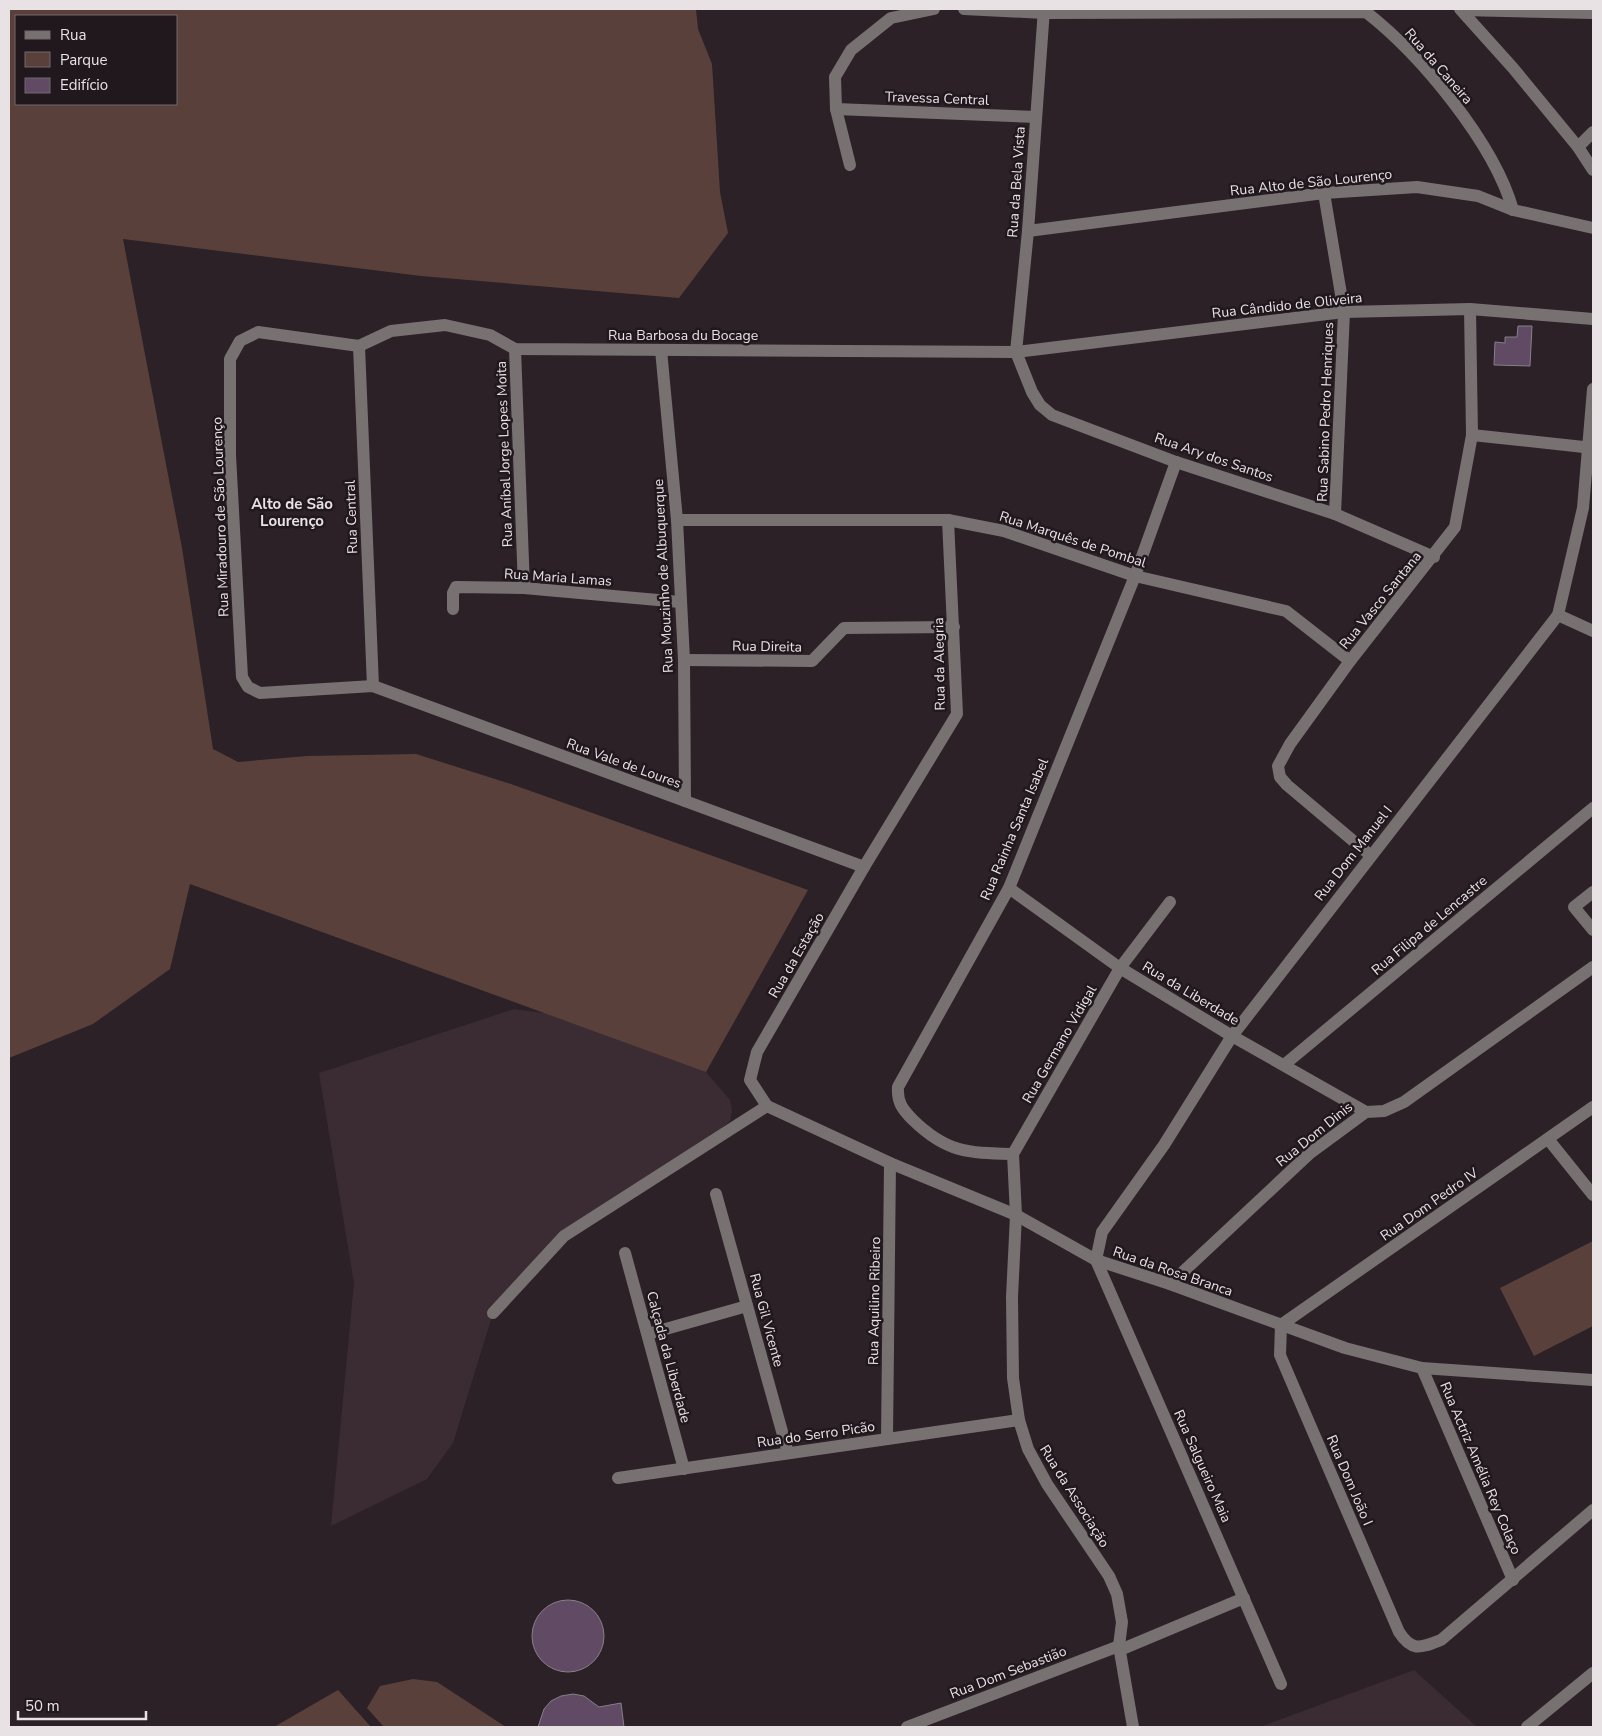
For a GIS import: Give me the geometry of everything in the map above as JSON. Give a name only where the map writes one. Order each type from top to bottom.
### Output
[{"type":"street","points":[[850,165],[836,109],[835,77],[851,50],[891,18],[934,9]]},
{"type":"street","name":"Rua da Caneira","points":[[964,9],[1366,12],[1383,26],[1452,100],[1498,169],[1513,210]]},
{"type":"street","points":[[1461,10],[1593,13]]},
{"type":"street","points":[[1461,10],[1578,147],[1593,170]]},
{"type":"street","name":"Rua da Bela Vista","points":[[1016,352],[1028,231],[1044,11]]},
{"type":"street","name":"Travessa Central","points":[[836,109],[1036,117]]},
{"type":"street","points":[[1578,147],[1593,132]]},
{"type":"street","name":"Rua Alto de São Lourenço","points":[[1028,231],[1324,193],[1417,187],[1478,196],[1513,210],[1593,228]]},
{"type":"street","name":"Rua Sabino Pedro Henriques","points":[[1324,193],[1344,312],[1335,514]]},
{"type":"street","name":"Rua Cândido de Oliveira","points":[[1016,352],[1344,312],[1470,309],[1593,320]]},
{"type":"street","name":"Rua Vasco Santana","points":[[1370,855],[1287,785],[1280,777],[1278,766],[1290,744],[1350,661],[1434,557],[1455,527],[1472,435],[1470,309]]},
{"type":"street","name":"Rua Barbosa du Bocage","points":[[359,346],[391,331],[445,325],[490,335],[515,349],[1016,352]]},
{"type":"street","name":"Rua Miradouro de São Lourenço","points":[[359,346],[258,332],[240,341],[230,359],[230,455],[242,677],[248,687],[260,693],[373,686]]},
{"type":"street","name":"Rua Central","points":[[359,346],[373,686]]},
{"type":"street","name":"Rua Aníbal Jorge Lopes Moita","points":[[515,349],[524,588]]},
{"type":"street","name":"Rua Mouzinho de Albuquerque","points":[[661,350],[677,520],[684,660],[685,801]]},
{"type":"street","name":"Rua Ary dos Santos","points":[[1016,352],[1032,392],[1040,405],[1052,415],[1176,462],[1335,514],[1434,557]]},
{"type":"street","name":"Rua Dom Manuel I","points":[[1096,1260],[1102,1232],[1164,1145],[1232,1036],[1370,855],[1558,615],[1583,508],[1592,448],[1593,390]]},
{"type":"street","points":[[1472,435],[1592,448]]},
{"type":"street","name":"Rua Rainha Santa Isabel","points":[[1013,1154],[982,1153],[942,1144],[903,1110],[897,1099],[898,1087],[1009,888],[1135,576],[1176,462]]},
{"type":"street","name":"Rua Marquês de Pombal","points":[[677,520],[948,520],[1004,531],[1135,576],[1286,611],[1350,661]]},
{"type":"street","name":"Rua da Alegria","points":[[892,820],[957,714],[948,520]]},
{"type":"street","name":"Rua Maria Lamas","points":[[453,609],[453,593],[456,587],[524,588],[680,602]]},
{"type":"street","points":[[1558,615],[1593,631]]},
{"type":"street","name":"Rua Direita","points":[[684,660],[812,662],[844,628],[954,627]]},
{"type":"street","name":"Rua Vale de Loures","points":[[373,686],[864,866]]},
{"type":"street","name":"Rua Filipa de Lencastre","points":[[1284,1065],[1593,808]]},
{"type":"street","name":"Rua da Estação","points":[[768,1106],[750,1080],[757,1052],[892,820]]},
{"type":"street","name":"Rua da Liberdade","points":[[1009,888],[1120,968],[1232,1036],[1366,1112]]},
{"type":"street","points":[[1593,892],[1574,907],[1593,930]]},
{"type":"street","name":"Rua Germano Vidigal","points":[[1013,1154],[1120,968],[1170,902]]},
{"type":"street","name":"Rua Dom Dinis","points":[[1170,1284],[1309,1154],[1366,1112],[1384,1111],[1404,1102],[1593,967]]},
{"type":"street","points":[[493,1313],[564,1236],[768,1106]]},
{"type":"street","name":"Rua da Rosa Branca","points":[[768,1106],[890,1163],[1016,1215],[1096,1260],[1170,1284],[1345,1348],[1422,1368],[1593,1380]]},
{"type":"street","name":"Rua Dom Pedro IV","points":[[1282,1325],[1593,1107]]},
{"type":"street","points":[[1548,1140],[1593,1195]]},
{"type":"street","points":[[1013,1154],[1016,1215]]},
{"type":"street","name":"Rua Aquilino Ribeiro","points":[[887,1439],[890,1163]]},
{"type":"street","name":"Rua Gil Vicente","points":[[716,1194],[788,1453]]},
{"type":"street","name":"Rua da Associação","points":[[1016,1215],[1012,1338],[1013,1378],[1019,1420],[1028,1449],[1047,1484],[1108,1576],[1117,1594],[1122,1622],[1119,1648],[1133,1727]]},
{"type":"street","name":"Calçada da Liberdade","points":[[625,1253],[684,1468]]},
{"type":"street","name":"Rua Salgueiro Maia","points":[[1096,1260],[1281,1684]]},
{"type":"street","points":[[648,1334],[747,1306]]},
{"type":"street","name":"Rua Dom João I","points":[[1282,1325],[1280,1355],[1399,1632],[1407,1643],[1420,1648],[1441,1640],[1513,1580]]},
{"type":"street","name":"Rua Actriz Amélia Rey Colaço","points":[[1422,1368],[1513,1580]]},
{"type":"street","name":"Rua do Serro Picão","points":[[618,1478],[1019,1420]]},
{"type":"street","points":[[1513,1580],[1593,1510]]},
{"type":"street","name":"Rua Dom Sebastião","points":[[907,1727],[1119,1648],[1244,1598]]},
{"type":"street","points":[[1527,1727],[1593,1673]]},
{"type":"shaded area","points":[[514,1009],[660,1029],[706,1072],[730,1100],[732,1111],[730,1121],[687,1157],[564,1236],[493,1313],[453,1443],[427,1479],[331,1526],[354,1283],[319,1073]]},
{"type":"shaded area","points":[[1414,1670],[1477,1727],[1260,1727]]},
{"type":"green space","points":[[9,9],[696,9],[698,29],[712,64],[720,192],[728,233],[679,298],[421,276],[123,239],[182,548],[213,749],[238,762],[307,756],[416,754],[511,784],[808,890],[706,1072],[190,884],[170,969],[93,1024],[9,1058]]},
{"type":"green space","points":[[1593,1241],[1593,1326],[1534,1356],[1500,1288]]},
{"type":"green space","points":[[413,1679],[437,1682],[506,1727],[384,1727],[367,1708],[380,1686]]},
{"type":"green space","points":[[338,1690],[371,1727],[274,1727]]},
{"type":"building","points":[[1518,326],[1532,326],[1530,366],[1494,365],[1495,342],[1505,343],[1505,337],[1517,337]]},
{"type":"building","points":[[568,1600],[588,1606],[598,1616],[604,1636],[598,1656],[588,1666],[568,1672],[548,1666],[538,1656],[532,1636],[538,1616],[548,1606]]},
{"type":"building","points":[[573,1694],[584,1696],[599,1707],[621,1703],[624,1727],[538,1727],[544,1709],[551,1701],[561,1696]]},
{"type":"district","name":"Alto de São Lourenço","points":[[292,512]]}]
